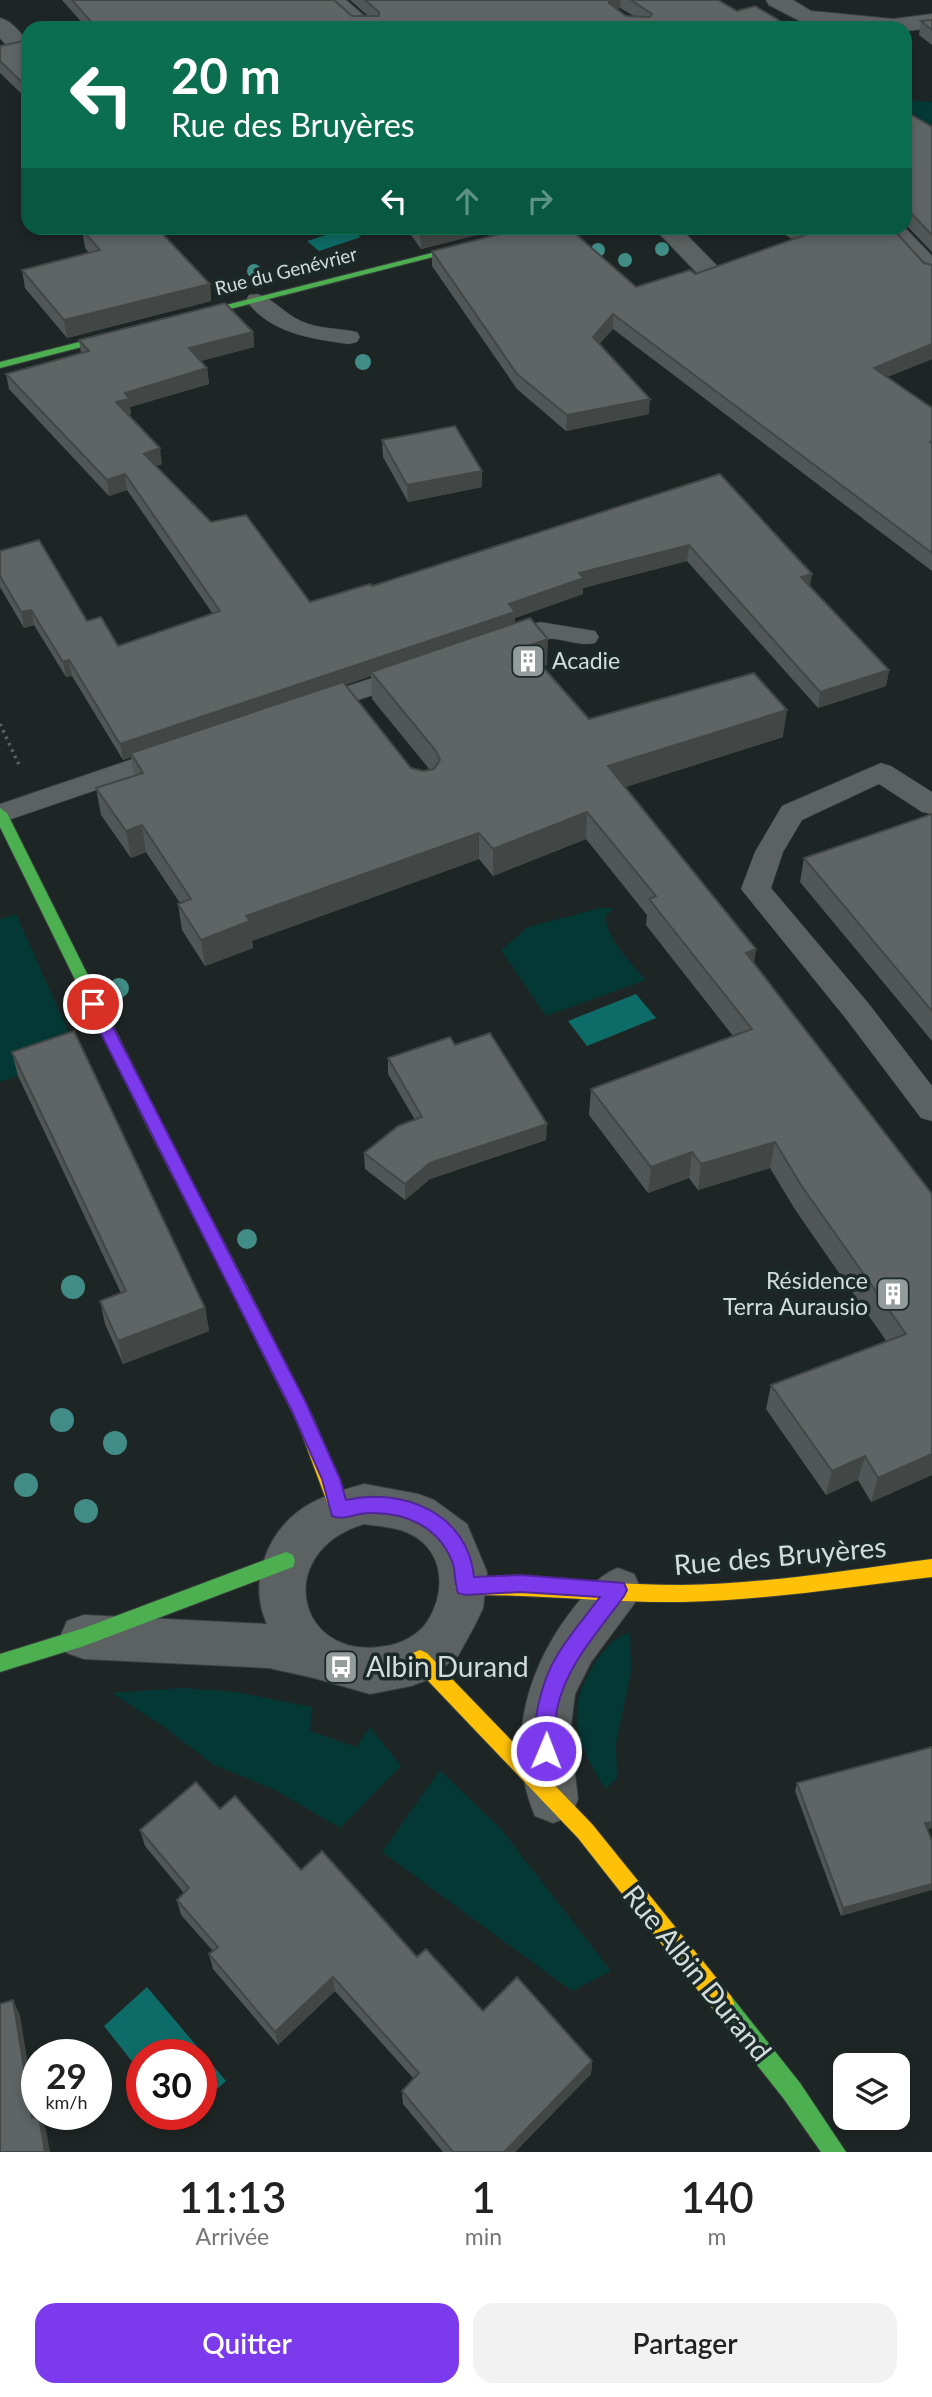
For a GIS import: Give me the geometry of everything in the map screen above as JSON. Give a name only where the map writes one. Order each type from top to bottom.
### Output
[{"type":"street","points":[[333,0],[358,21]]},
{"type":"street","points":[[777,0],[806,17],[845,21]]},
{"type":"street","points":[[912,24],[932,21]]},
{"type":"street","points":[[0,25],[18,43]]},
{"type":"street","name":"Rue du Genévrier","points":[[0,365],[513,235]]},
{"type":"street","points":[[673,235],[706,269]]},
{"type":"street","points":[[898,235],[932,271]]},
{"type":"street","points":[[0,814],[115,1049],[300,1409],[331,1479],[339,1510]]},
{"type":"street","points":[[85,1637],[269,1646],[317,1656],[341,1667],[369,1672],[395,1669],[420,1659],[438,1645],[453,1629],[461,1609],[465,1586],[463,1564],[453,1543],[436,1524],[415,1511],[391,1504],[365,1504],[339,1510],[316,1522],[299,1540],[286,1561],[282,1587],[285,1613],[298,1637],[317,1656]]},
{"type":"street","points":[[0,1663],[85,1637],[286,1561]]},
{"type":"street","name":"Rue des Bruyères","points":[[465,1586],[520,1584],[632,1591],[752,1591],[932,1568]]},
{"type":"street","points":[[553,1798],[546,1751],[547,1710],[564,1661],[632,1591]]},
{"type":"street","name":"Rue Albin Durand","points":[[420,1659],[585,1831],[783,2080],[835,2152]]},
{"type":"lane","points":[[257,300],[279,319],[301,331],[349,337]]},
{"type":"lane","points":[[477,651],[540,630],[586,636]]},
{"type":"lane","points":[[288,715],[359,704],[439,664]]},
{"type":"lane","points":[[0,814],[199,745]]},
{"type":"lane","points":[[932,805],[881,772],[792,813],[769,852],[756,889],[858,1012],[932,1109]]},
{"type":"path","points":[[0,724],[21,769]]},
{"type":"shaded area","points":[[912,100],[932,102],[932,126],[914,116]]},
{"type":"shaded area","points":[[326,235],[361,237],[319,251],[307,241]]},
{"type":"shaded area","points":[[600,908],[614,908],[605,916],[611,935],[646,980],[546,1016],[501,950],[528,927]]},
{"type":"shaded area","points":[[16,914],[79,1055],[0,1082],[0,919]]},
{"type":"shaded area","points":[[636,994],[656,1018],[587,1046],[568,1021]]},
{"type":"shaded area","points":[[630,1632],[631,1672],[616,1743],[617,1778],[606,1789],[582,1745],[578,1730],[578,1700],[583,1684],[604,1650]]},
{"type":"shaded area","points":[[183,1688],[236,1692],[312,1707],[310,1731],[356,1747],[370,1727],[401,1766],[340,1828],[275,1790],[214,1765],[164,1727],[112,1693]]},
{"type":"shaded area","points":[[440,1770],[501,1829],[611,1971],[572,1991],[382,1852]]},
{"type":"shaded area","points":[[147,1987],[191,2039],[126,2039],[126,2054],[104,2026]]},
{"type":"shaded area","points":[[217,2070],[226,2081],[217,2089]]},
{"type":"building","points":[[72,0],[334,0],[352,16],[379,16],[379,12],[365,0],[609,0],[609,3],[626,16],[650,17],[652,14],[631,0],[718,0],[737,11],[755,6],[779,21],[90,21]]},
{"type":"building","points":[[932,20],[932,30],[921,21]]},
{"type":"building","points":[[21,42],[21,81],[0,61],[0,46]]},
{"type":"building","points":[[912,115],[932,127],[932,235],[912,214]]},
{"type":"building","points":[[87,235],[164,235],[210,284],[64,320],[22,270],[100,250]]},
{"type":"building","points":[[496,235],[577,235],[636,287],[690,270],[695,274],[805,235],[898,235],[924,263],[932,265],[932,344],[874,368],[932,408],[932,553],[613,314],[593,337],[650,399],[567,415],[517,374],[432,251]]},
{"type":"building","points":[[225,303],[253,332],[189,348],[207,368],[125,393],[129,399],[116,402],[160,448],[144,454],[211,522],[246,515],[310,602],[370,584],[372,586],[720,474],[812,574],[801,577],[889,670],[820,692],[689,545],[579,573],[584,578],[509,604],[515,612],[120,744],[69,660],[63,662],[31,610],[21,612],[0,576],[0,551],[39,540],[87,621],[101,617],[118,646],[220,611],[125,474],[107,480],[6,374],[89,351],[79,340]]},
{"type":"building","points":[[455,426],[482,471],[407,485],[382,440]]},
{"type":"building","points":[[530,618],[548,639],[525,647],[589,719],[754,673],[787,710],[608,766],[756,949],[746,953],[932,1194],[932,1454],[878,1478],[865,1456],[832,1471],[771,1385],[906,1334],[801,1185],[775,1142],[701,1164],[692,1152],[651,1167],[591,1089],[752,1029],[649,899],[656,896],[587,812],[493,849],[479,833],[246,916],[250,921],[201,940],[178,904],[191,899],[142,825],[126,831],[96,788],[143,773],[131,753],[343,682],[411,768],[423,771],[434,769],[440,760],[436,751],[371,672]]},
{"type":"building","points":[[932,814],[932,1011],[804,858]]},
{"type":"building","points":[[74,1031],[205,1308],[118,1341],[100,1301],[126,1291],[12,1052]]},
{"type":"building","points":[[490,1033],[547,1124],[430,1163],[405,1184],[364,1153],[398,1126],[422,1117],[388,1058],[450,1037],[455,1045]]},
{"type":"building","points":[[932,1747],[932,1822],[925,1823],[932,1841],[932,1884],[843,1908],[797,1783]]},
{"type":"building","points":[[196,1782],[220,1809],[235,1796],[301,1870],[322,1851],[417,1957],[426,1949],[483,2011],[517,1977],[592,2061],[504,2152],[453,2152],[402,2091],[419,2073],[333,1977],[275,2032],[209,1954],[218,1947],[177,1900],[189,1888],[140,1830]]},
{"type":"building","points":[[13,2000],[21,2050],[21,2130],[41,2130],[45,2152],[0,2152],[0,2004]]},
{"type":"traffic: fast","points":[[0,365],[513,235]]},
{"type":"traffic: fast","points":[[0,813],[156,1128],[239,1288]]},
{"type":"traffic: fast","points":[[0,1663],[84,1637],[286,1561]]},
{"type":"traffic: fast","points":[[723,2004],[792,2091],[835,2152]]},
{"type":"traffic: slow","points":[[239,1288],[307,1424],[339,1510]]},
{"type":"traffic: slow","points":[[465,1586],[646,1593],[718,1592],[932,1568]]},
{"type":"traffic: slow","points":[[420,1659],[585,1831],[723,2004]]},
{"type":"place","name":"Acadie","points":[[528,661]]},
{"type":"place","name":"Résidence Terra Aurausio","points":[[893,1294]]},
{"type":"place","name":"Albin Durand","points":[[341,1667]]},
{"type":"route","points":[[93,1004],[300,1409],[331,1479],[339,1510],[365,1504],[391,1504],[415,1511],[436,1524],[453,1543],[463,1564],[465,1586],[520,1584],[618,1590],[564,1661],[547,1710],[546,1751]]}]
